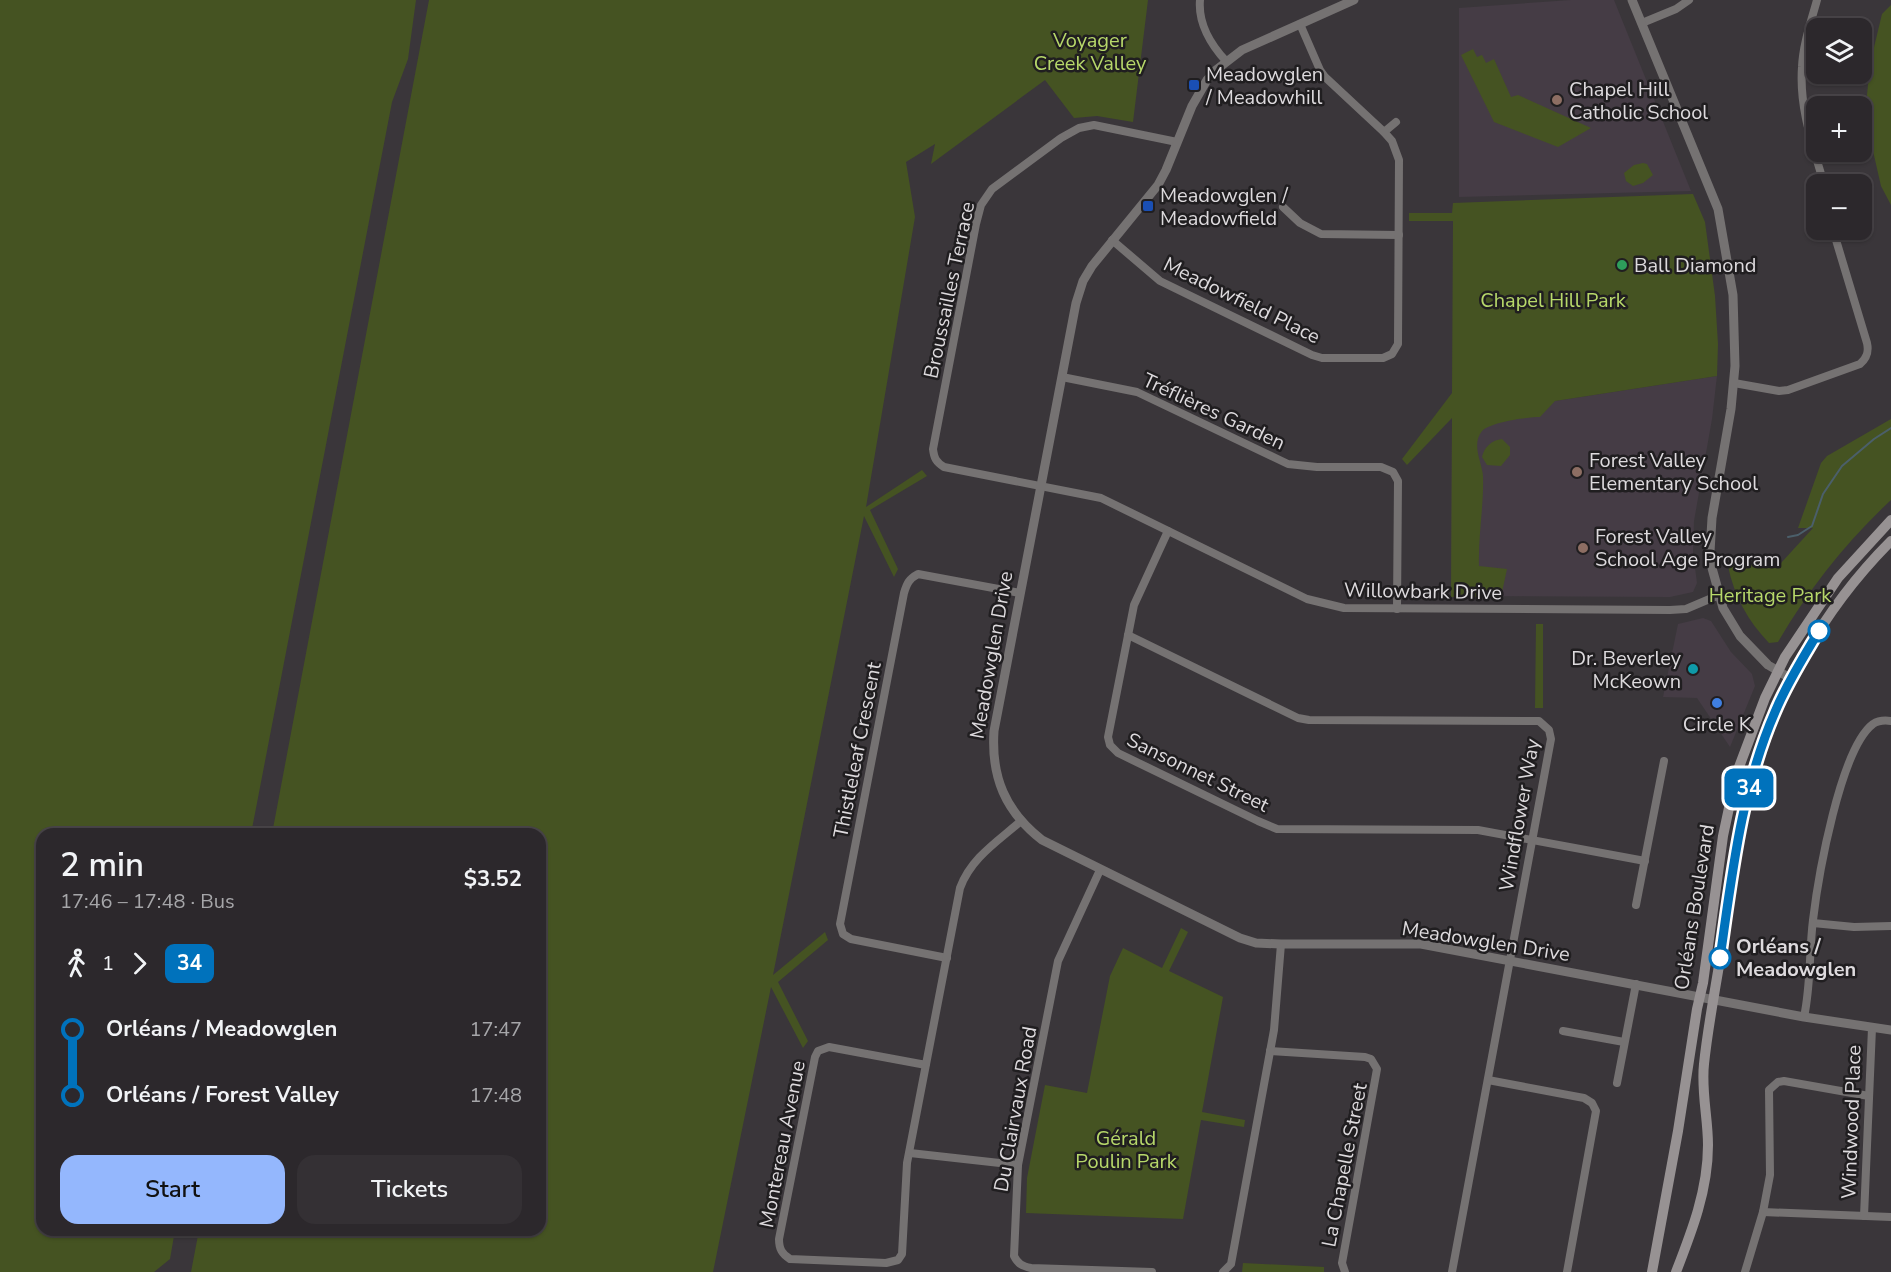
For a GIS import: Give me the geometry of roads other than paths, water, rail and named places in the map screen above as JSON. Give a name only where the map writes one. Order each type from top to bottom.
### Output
[{"type":"main road","name":"Orléans Boulevard","points":[[1652,1272],[1700,996],[1719,857],[1736,776],[1777,672],[1838,578],[1891,520]]},
{"type":"main road","name":"Orléans Boulevard","points":[[1676,1272],[1698,1213],[1706,1176],[1708,1144],[1703,1075],[1745,804],[1767,731],[1790,678],[1845,594],[1891,541]]},
{"type":"street","points":[[1200,0],[1201,17],[1205,30],[1217,52],[1226,61]]},
{"type":"street","name":"Meadowglen Drive","points":[[1354,0],[1242,50],[1226,61],[1207,80],[1198,95],[1158,185],[1092,266],[1080,288],[994,726],[993,748],[997,776],[1004,795],[1021,821],[1042,840],[1232,935],[1256,943],[1420,944],[1804,1017],[1891,1030]]},
{"type":"street","points":[[1632,0],[1718,209],[1733,295],[1734,383],[1710,536],[1712,568],[1723,608],[1740,636],[1763,661],[1777,672],[1790,678]]},
{"type":"street","points":[[1642,23],[1676,9],[1689,0]]},
{"type":"street","points":[[1817,0],[1804,51],[1802,85],[1808,132],[1821,174]]},
{"type":"street","name":"Meadowfield Place","points":[[1112,240],[1160,281],[1312,355],[1322,358],[1383,358],[1392,354],[1398,344],[1399,160],[1392,141],[1384,132],[1325,77],[1300,24]]},
{"type":"street","points":[[1384,132],[1396,122]]},
{"type":"street","name":"Broussailles Terrace","points":[[1041,485],[944,467],[933,458],[981,205],[992,189],[1061,138],[1079,128],[1094,125],[1177,142]]},
{"type":"street","points":[[1283,207],[1300,223],[1321,234],[1399,235]]},
{"type":"street","points":[[1734,383],[1779,391],[1788,390],[1860,364],[1865,360],[1868,350],[1867,343],[1836,240]]},
{"type":"street","name":"Tréflières Garden","points":[[1062,377],[1137,392],[1288,464],[1317,467],[1381,467],[1393,472],[1398,481],[1397,609]]},
{"type":"street","name":"Willowbark Drive","points":[[1041,485],[1101,498],[1307,599],[1344,608],[1678,610],[1686,609],[1719,595]]},
{"type":"street","name":"Sansonnet Street","points":[[1168,531],[1138,594],[1128,636],[1108,737],[1110,745],[1118,753],[1277,828],[1478,831],[1645,861]]},
{"type":"street","name":"Thistleleaf Crescent","points":[[947,958],[851,939],[843,934],[840,924],[904,593],[911,577],[918,574],[1020,593]]},
{"type":"street","name":"Windflower Way","points":[[1128,636],[1298,718],[1309,720],[1539,721],[1549,730],[1551,739],[1533,841],[1452,1272]]},
{"type":"street","points":[[1804,1017],[1808,998],[1813,923],[1831,820],[1850,761],[1865,732],[1875,722],[1891,721]]},
{"type":"street","points":[[1636,904],[1664,761]]},
{"type":"street","name":"Montereau Avenue","points":[[926,1065],[828,1047],[818,1051],[779,1239],[779,1247],[790,1259],[886,1263],[898,1260],[904,1248],[907,1163],[910,1153],[960,888],[969,869],[982,854],[1021,821]]},
{"type":"street","name":"Du Clairvaux Road","points":[[1100,870],[1058,961],[1018,1165],[1013,1249],[1017,1262],[1031,1268],[1152,1272]]},
{"type":"street","points":[[1813,923],[1854,927],[1891,926]]},
{"type":"street","points":[[1223,1272],[1231,1264],[1270,1052],[1277,1002],[1281,944]]},
{"type":"street","points":[[1617,1083],[1636,984]]},
{"type":"street","name":"Windwood Place","points":[[1864,1216],[1872,1028]]},
{"type":"street","points":[[1563,1031],[1624,1042]]},
{"type":"street","name":"La Chapelle Street","points":[[1270,1052],[1365,1057],[1371,1059],[1377,1069],[1342,1263],[1345,1272]]},
{"type":"street","points":[[1488,1080],[1584,1098],[1592,1103],[1596,1111],[1567,1272]]},
{"type":"street","points":[[1745,1272],[1763,1212],[1770,1175],[1769,1090],[1773,1085],[1784,1081],[1869,1096]]},
{"type":"street","points":[[910,1153],[1018,1165]]},
{"type":"street","points":[[1763,1212],[1891,1217]]},
{"type":"waterway","points":[[1788,537],[1798,535],[1812,526],[1823,494],[1842,466],[1891,428]]},
{"type":"place","name":"Meadowglen / Meadowhill","points":[[1194,85]]},
{"type":"place","name":"Chapel Hill Catholic School","points":[[1557,100]]},
{"type":"place","name":"Meadowglen / Meadowfield","points":[[1148,206]]},
{"type":"place","name":"Ball Diamond","points":[[1622,265]]},
{"type":"place","name":"Forest Valley Elementary School","points":[[1577,472]]},
{"type":"place","name":"Forest Valley School Age Program","points":[[1583,548]]},
{"type":"place","name":"Dr. Beverley McKeown","points":[[1693,669]]},
{"type":"place","name":"Circle K","points":[[1717,703]]},
{"type":"place","name":"Orléans / Meadowglen","points":[[1720,958]]},
{"type":"park label","name":"Voyager Creek Valley","points":[[1090,52]]},
{"type":"park label","name":"Chapel Hill Park","points":[[1553,300]]},
{"type":"park label","name":"Heritage Park","points":[[1770,595]]},
{"type":"park label","name":"Gérald Poulin Park","points":[[1126,1150]]}]
